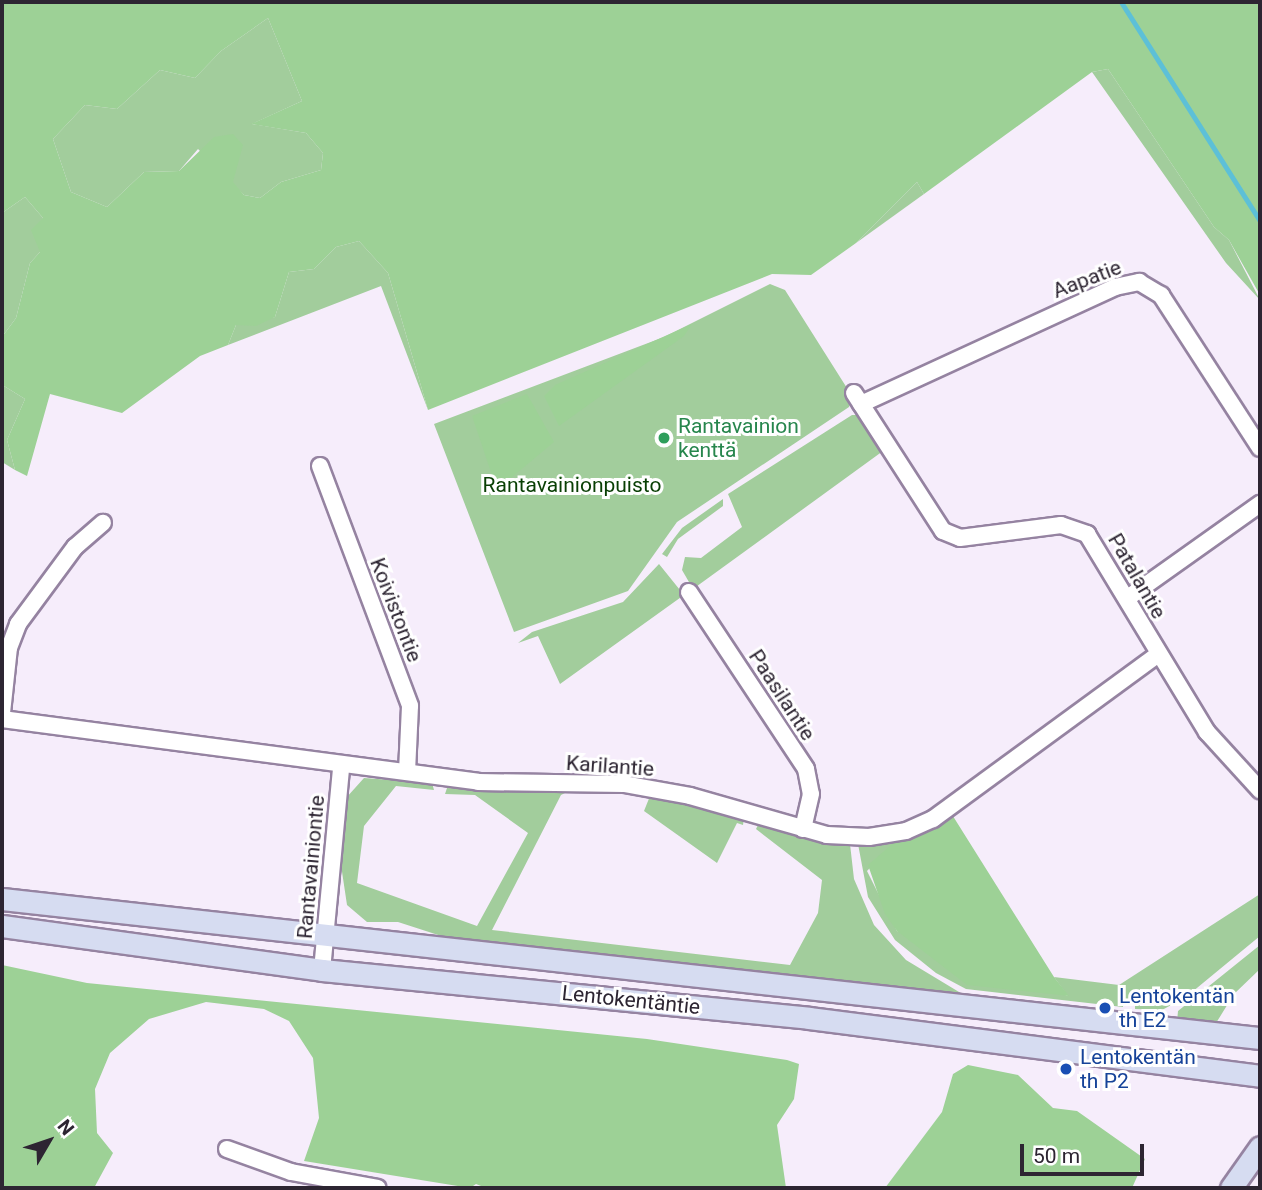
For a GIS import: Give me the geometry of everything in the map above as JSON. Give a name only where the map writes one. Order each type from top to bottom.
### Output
[{"type":"main road","name":"Lentokentäntie","points":[[2,899],[1260,1038]]},
{"type":"main road","name":"Lentokentäntie","points":[[2,926],[322,970],[809,1018],[1260,1076]]},
{"type":"main road","points":[[1231,1188],[1260,1147]]},
{"type":"street","name":"Aapatie","points":[[858,399],[1103,292],[1139,282],[1161,295],[1260,448]]},
{"type":"street","name":"Patalantie","points":[[858,399],[943,531],[960,538],[1061,525],[1080,528],[1129,597],[1157,655],[1207,732],[1260,790]]},
{"type":"street","name":"Koivistontie","points":[[320,467],[410,706],[407,772]]},
{"type":"street","points":[[1129,597],[1260,504]]},
{"type":"street","points":[[2,713],[9,648],[18,624],[75,547],[103,523]]},
{"type":"street","name":"Paasilantie","points":[[689,592],[806,769],[811,794],[803,829]]},
{"type":"street","name":"Karilantie","points":[[2,719],[224,745],[341,768],[407,772],[478,782],[624,784],[690,796],[803,829],[869,837],[926,822],[1157,655]]},
{"type":"street","name":"Rantavainiontie","points":[[322,970],[328,934],[341,768]]},
{"type":"street","points":[[227,1149],[290,1172],[352,1186],[378,1188]]},
{"type":"green space","points":[[2,2],[1260,2],[1260,295],[1229,240],[1214,227],[1108,69],[1092,72],[924,194],[917,182],[856,243],[811,275],[772,274],[428,410],[388,273],[359,241],[336,247],[314,269],[289,272],[275,317],[256,326],[236,325],[228,345],[200,356],[122,413],[50,394],[27,476],[15,470],[7,440],[25,399],[4,386],[2,337],[16,318],[30,263],[40,252],[31,230],[43,218],[25,197],[2,213]],"holes":[[[268,18],[302,101],[251,124],[306,133],[323,153],[321,170],[281,182],[260,198],[244,195],[233,182],[243,145],[233,134],[214,137],[179,171],[144,172],[107,207],[71,192],[53,139],[85,105],[117,109],[160,70],[195,78],[221,51]]]},
{"type":"green space","points":[[268,18],[302,101],[252,124],[306,133],[323,153],[321,170],[281,182],[260,198],[244,195],[198,149],[179,171],[144,172],[107,207],[71,192],[53,139],[85,105],[117,109],[160,70],[195,78],[221,51]]},
{"type":"green space","points":[[1108,69],[1214,227],[1229,240],[1260,300],[1226,263],[1092,72]]},
{"type":"green space","points":[[917,182],[924,194],[856,243]]},
{"type":"green space","points":[[25,197],[43,218],[40,252],[30,263],[16,318],[2,337],[2,213]]},
{"type":"green space","points":[[359,241],[388,273],[428,410],[381,286],[228,345],[236,325],[275,317],[289,272],[314,269],[336,247]]},
{"type":"green space","name":"Rantavainionpuisto","points":[[770,284],[785,290],[852,396],[849,407],[677,522],[628,591],[514,632],[434,424],[664,337]]},
{"type":"green space","points":[[692,324],[684,336],[559,426],[544,396],[555,385]]},
{"type":"green space","points":[[2,377],[4,386],[25,399],[7,440],[15,470],[2,462]]},
{"type":"green space","points":[[527,394],[554,442],[505,483],[495,484],[472,416]]},
{"type":"green space","points":[[852,415],[860,415],[883,451],[693,589],[682,570],[685,557],[701,558],[742,527],[728,494]]},
{"type":"green space","points":[[723,499],[723,506],[678,539],[667,557],[662,554],[682,528]]},
{"type":"green space","points":[[659,564],[684,595],[560,684],[538,636],[518,643],[532,632],[623,602]]},
{"type":"green space","points":[[364,778],[432,783],[434,790],[396,786],[364,826],[357,883],[477,926],[528,833],[475,795],[445,794],[447,788],[569,791],[561,795],[492,930],[790,965],[818,913],[822,880],[756,829],[758,825],[850,844],[854,879],[874,925],[906,960],[964,995],[463,943],[398,922],[367,922],[347,905],[341,865],[346,798]]},
{"type":"green space","points":[[650,796],[744,818],[743,825],[737,823],[717,863],[644,811]]},
{"type":"green space","points":[[951,813],[1054,977],[1069,996],[967,985],[897,931],[885,914],[868,865],[898,839]]},
{"type":"green space","points":[[898,839],[867,871],[897,931],[1068,996],[1054,977],[1119,985],[1260,894],[1260,936],[1186,997],[1162,1010],[1135,1009],[1135,1002],[1123,1001],[1123,1007],[966,989],[936,973],[895,940],[868,897],[858,844]]},
{"type":"green space","points":[[1260,945],[1260,969],[1234,994],[1213,1028],[1177,1022],[1178,1011]]},
{"type":"green space","points":[[2,965],[87,983],[647,1039],[787,1060],[799,1064],[794,1099],[777,1125],[786,1188],[486,1188],[476,1184],[470,1188],[304,1161],[319,1118],[313,1058],[289,1021],[264,1009],[206,1002],[149,1019],[110,1053],[95,1089],[97,1133],[113,1153],[94,1188],[2,1188]]},
{"type":"green space","points":[[968,1065],[1018,1075],[1053,1108],[1077,1111],[1145,1159],[1132,1188],[885,1188],[942,1112],[953,1074]]},
{"type":"waterway","points":[[1121,2],[1260,221]]},
{"type":"place","name":"Rantavainion kenttä","points":[[664,438]]},
{"type":"place","name":"Lentokentän th E2","points":[[1105,1008]]},
{"type":"place","name":"Lentokentän th P2","points":[[1066,1069]]}]
